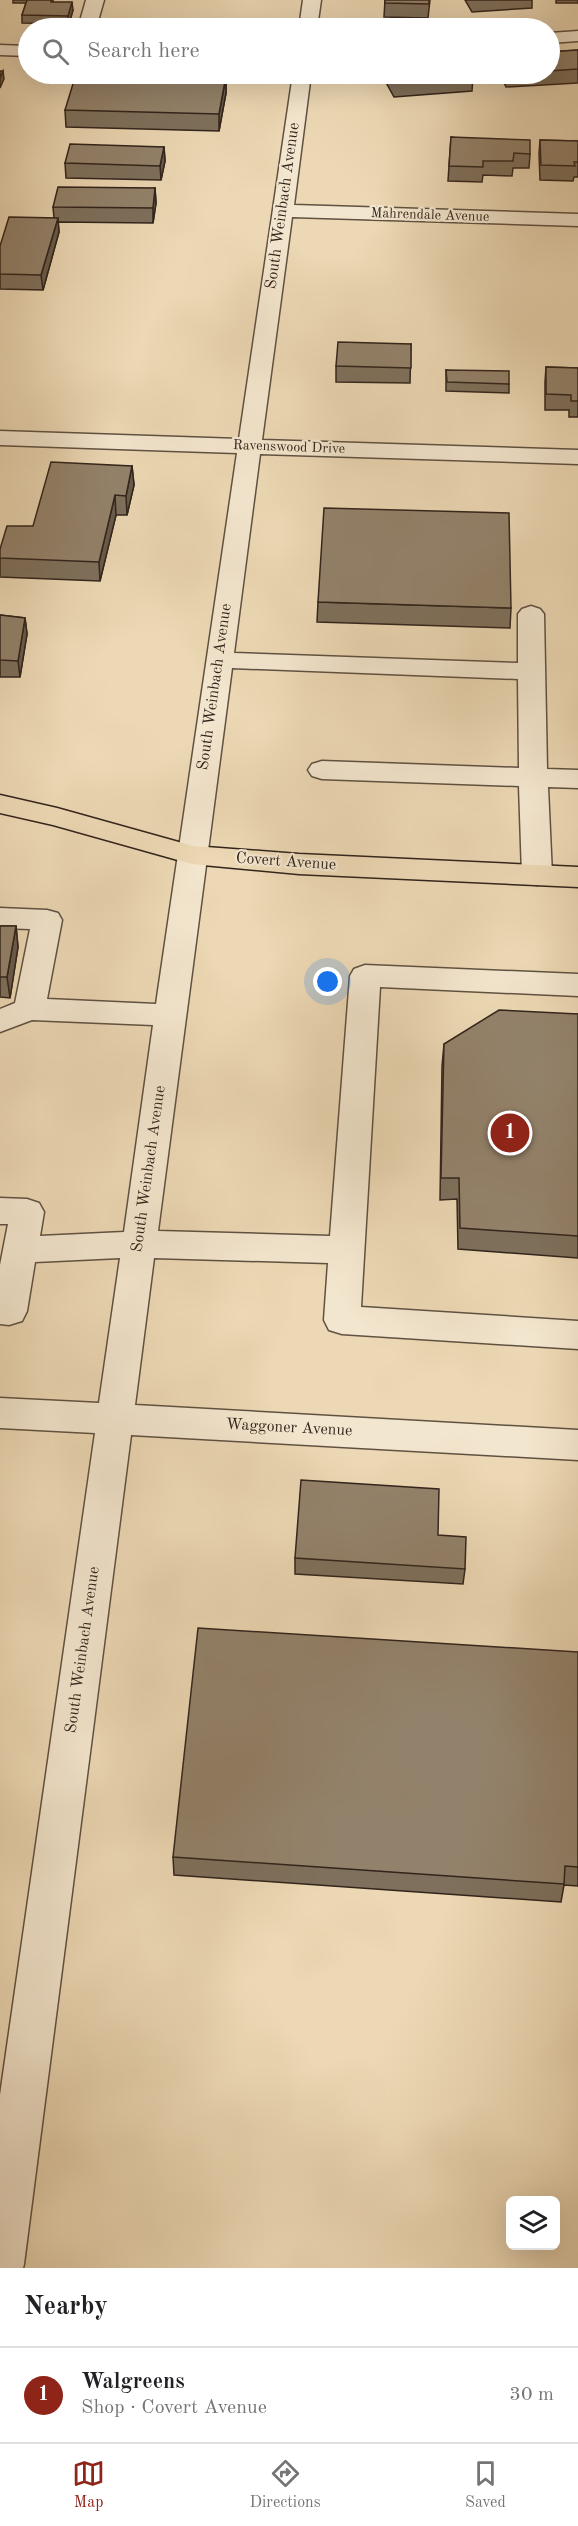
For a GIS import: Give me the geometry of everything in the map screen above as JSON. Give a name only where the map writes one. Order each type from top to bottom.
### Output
[{"type":"main road","name":"Covert Avenue","points":[[0,804],[57,817],[192,855],[299,864],[578,877]]},
{"type":"street","points":[[90,18],[95,0]]},
{"type":"street","points":[[309,18],[312,0]]},
{"type":"street","points":[[560,37],[578,36]]},
{"type":"street","points":[[0,50],[18,51]]},
{"type":"street","name":"South Weinbach Avenue","points":[[0,2264],[192,855],[301,84]]},
{"type":"street","name":"Mahrendale Avenue","points":[[282,211],[578,220]]},
{"type":"street","name":"Ravenswood Drive","points":[[0,438],[578,457]]},
{"type":"street","points":[[531,614],[532,777],[537,875]]},
{"type":"street","points":[[219,660],[532,672]]},
{"type":"street","points":[[322,770],[578,779]]},
{"type":"street","points":[[0,918],[47,920],[29,1009]]},
{"type":"street","points":[[578,985],[365,976],[342,1320],[578,1335]]},
{"type":"street","points":[[0,1022],[29,1009],[170,1015]]},
{"type":"street","points":[[0,1211],[27,1212],[9,1311],[0,1310]]},
{"type":"street","points":[[20,1250],[139,1244],[345,1250]]},
{"type":"street","name":"Waggoner Avenue","points":[[0,1413],[578,1445]]},
{"type":"building","points":[[27,0],[72,2],[68,16],[22,15]]},
{"type":"building","points":[[385,0],[429,0],[429,4],[385,3]]},
{"type":"building","points":[[578,50],[578,69],[560,70],[560,51]]},
{"type":"building","points":[[73,84],[225,84],[219,114],[65,110]]},
{"type":"building","points":[[451,137],[530,140],[530,154],[514,153],[513,161],[483,161],[483,167],[449,166]]},
{"type":"building","points":[[540,140],[578,141],[578,162],[574,162],[575,166],[541,165]]},
{"type":"building","points":[[70,144],[164,147],[160,166],[65,163]]},
{"type":"building","points":[[58,187],[155,188],[153,208],[53,207]]},
{"type":"building","points":[[9,217],[58,218],[41,275],[0,274],[0,246]]},
{"type":"building","points":[[338,342],[411,344],[411,368],[336,366]]},
{"type":"building","points":[[546,367],[578,368],[578,401],[571,401],[571,395],[546,394]]},
{"type":"building","points":[[446,370],[509,371],[509,384],[447,382]]},
{"type":"building","points":[[51,462],[132,466],[126,496],[115,495],[99,562],[0,558],[0,549],[7,526],[33,526]]},
{"type":"building","points":[[324,508],[509,513],[511,608],[318,602]]},
{"type":"building","points":[[0,615],[25,618],[18,661],[0,660]]},
{"type":"building","points":[[0,926],[16,926],[7,977],[0,977]]},
{"type":"building","points":[[499,1010],[578,1014],[578,1236],[460,1228],[459,1178],[441,1178],[444,1044]]},
{"type":"building","points":[[301,1480],[439,1489],[438,1535],[466,1537],[465,1569],[295,1558]]},
{"type":"building","points":[[198,1628],[578,1652],[578,1867],[565,1866],[564,1884],[173,1857]]},
{"type":"place","name":"Walgreens","points":[[510,1133]]}]
